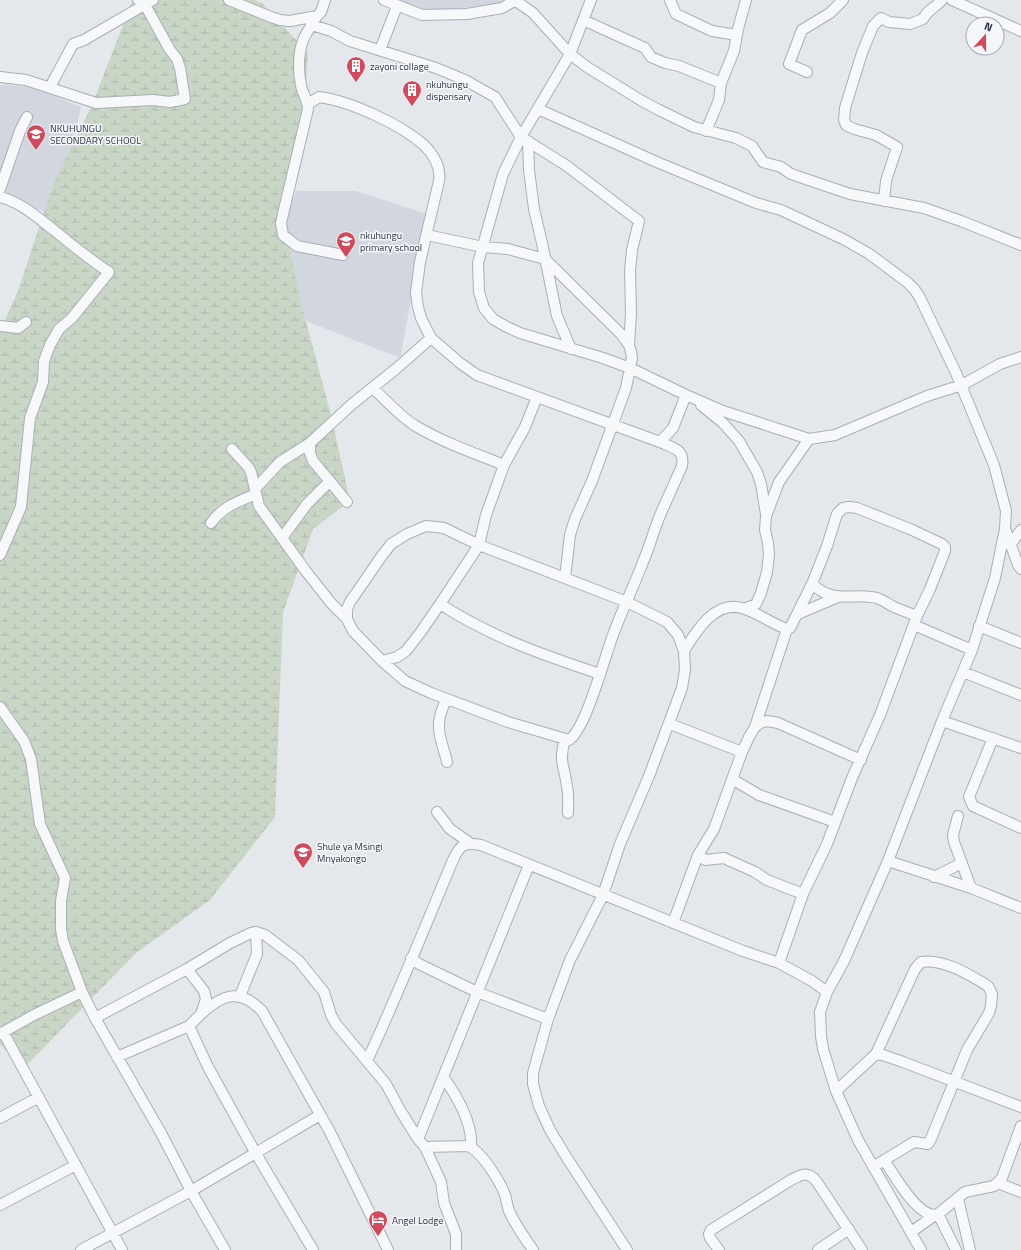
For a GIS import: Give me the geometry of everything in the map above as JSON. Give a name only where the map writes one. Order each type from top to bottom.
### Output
[{"type":"street","points":[[229,0],[280,20],[290,21],[317,16]]},
{"type":"street","points":[[325,0],[322,12],[317,16],[302,44],[299,68],[300,84],[308,104],[281,223],[283,235],[297,246],[343,255]]},
{"type":"street","points":[[384,0],[422,15],[467,14],[502,8],[516,0],[533,13],[570,54],[587,67],[642,102],[694,127],[736,138],[752,146],[763,162],[781,167],[791,174],[850,194],[924,208],[1021,245]]},
{"type":"street","points":[[591,0],[570,54],[538,109],[524,139],[503,174],[478,263],[479,292],[484,308],[493,319],[520,333],[603,358],[630,368],[690,397],[729,413],[809,439],[835,435],[927,396],[962,386],[1000,364],[1021,357]]},
{"type":"street","points":[[670,0],[676,14],[712,31],[737,35]]},
{"type":"street","points":[[706,131],[719,100],[721,83],[734,51],[746,0]]},
{"type":"street","points":[[807,72],[789,64],[802,30],[830,14],[843,0]]},
{"type":"street","points":[[884,201],[886,181],[896,147],[876,135],[854,129],[846,125],[844,120],[845,108],[866,42],[873,26],[881,18],[889,22],[910,24],[923,19],[927,11],[935,7],[942,0]]},
{"type":"street","points":[[952,0],[1021,31]]},
{"type":"street","points":[[0,77],[26,80],[96,103],[153,100],[170,102],[185,100],[180,68],[177,59],[170,50],[145,2],[84,40],[73,44],[50,87]]},
{"type":"street","points":[[380,50],[397,6]]},
{"type":"street","points":[[583,20],[645,48],[651,57],[665,63],[679,66],[721,83]]},
{"type":"street","points":[[312,25],[331,31],[350,41],[436,68],[465,80],[495,97],[524,139],[566,166],[639,221],[632,250],[630,271],[631,313],[628,345]]},
{"type":"street","points":[[232,449],[249,468],[259,506],[282,538],[327,597],[347,619],[353,631],[382,661],[405,681],[446,699],[508,722],[565,740],[572,738],[579,729],[600,674],[613,634],[647,554],[661,514],[684,458],[679,451],[660,442],[611,425],[511,386],[491,381],[477,375],[460,363],[431,338],[421,318],[416,293],[420,262],[440,173],[438,165],[433,156],[424,146],[377,116],[329,98],[319,97],[308,104]]},
{"type":"street","points":[[538,109],[659,163],[756,203],[781,210],[843,239],[868,253],[907,282],[920,298],[962,386],[994,465],[1006,511],[1005,529],[995,578],[972,650],[942,720],[888,861],[844,961],[827,992],[820,1012],[821,1036],[829,1071],[836,1091],[858,1140],[921,1250]]},
{"type":"street","points":[[0,189],[20,131],[27,117]]},
{"type":"street","points":[[524,139],[534,209],[557,316],[571,349]]},
{"type":"street","points":[[0,197],[28,210],[95,263],[109,272],[77,312],[59,329],[50,345],[44,361],[43,382],[30,418],[21,507],[0,555]]},
{"type":"street","points":[[427,235],[483,247],[508,249],[545,259],[620,334],[628,345],[632,358],[626,388],[611,425],[592,481],[570,535],[565,578]]},
{"type":"street","points":[[0,326],[18,328],[26,322]]},
{"type":"street","points":[[211,523],[219,513],[230,505],[256,492],[280,462],[310,443],[351,404],[373,388],[431,338]]},
{"type":"street","points":[[373,388],[401,415],[414,425],[453,445],[504,465]]},
{"type":"street","points":[[382,661],[397,657],[406,651],[440,604],[479,545],[486,515],[504,465],[525,427],[537,397]]},
{"type":"street","points":[[660,442],[673,428],[690,397]]},
{"type":"street","points":[[690,397],[723,423],[739,441],[761,484],[766,516],[765,530],[769,555],[767,572],[759,600],[756,604],[744,609]]},
{"type":"street","points":[[766,516],[779,482],[809,439]]},
{"type":"street","points":[[310,443],[310,453],[314,461],[348,502]]},
{"type":"street","points":[[282,538],[307,504],[330,481]]},
{"type":"street","points":[[673,923],[698,855],[714,829],[742,752],[755,727],[787,629],[793,625],[812,584],[837,514],[843,508],[857,508],[910,529],[942,544],[945,547],[945,551],[915,621],[880,715],[827,844],[803,894],[779,963]]},
{"type":"street","points":[[347,619],[347,609],[350,602],[391,544],[407,534],[426,526],[444,528],[479,545],[627,602],[667,622],[678,635],[684,651],[685,670],[682,688],[670,724],[620,844],[603,895],[570,960],[548,1019],[533,1073],[533,1084],[539,1106],[550,1130],[627,1250]]},
{"type":"street","points":[[1005,529],[1018,565],[1021,568]]},
{"type":"street","points":[[1010,545],[1021,530]]},
{"type":"street","points":[[812,584],[820,592],[838,597],[859,596],[877,599],[915,621],[972,650]]},
{"type":"street","points":[[798,614],[838,597]]},
{"type":"street","points":[[440,604],[464,620],[487,632],[553,658],[600,674]]},
{"type":"street","points":[[684,651],[696,631],[719,610],[726,608],[744,609],[787,629]]},
{"type":"street","points":[[979,626],[1021,643]]},
{"type":"street","points":[[678,635],[696,631]]},
{"type":"street","points":[[963,672],[1021,695]]},
{"type":"street","points":[[446,699],[440,717],[439,729],[447,762]]},
{"type":"street","points":[[0,707],[24,741],[31,760],[40,824],[65,878],[61,901],[60,929],[82,992],[95,1018],[161,1133],[224,1250]]},
{"type":"street","points":[[942,720],[1021,748]]},
{"type":"street","points":[[755,727],[760,723],[767,721],[778,723],[861,760]]},
{"type":"street","points":[[670,724],[742,752]]},
{"type":"street","points":[[993,738],[968,797],[973,806],[1021,828]]},
{"type":"street","points":[[565,740],[561,762],[567,784],[568,813]]},
{"type":"street","points":[[732,779],[759,795],[835,822]]},
{"type":"street","points":[[436,812],[450,828],[470,843],[481,845],[743,951],[779,963],[812,981],[827,992]]},
{"type":"street","points":[[958,816],[953,835],[954,842],[971,888]]},
{"type":"street","points":[[367,1061],[398,994],[457,852],[462,846],[470,843]]},
{"type":"street","points":[[698,855],[705,860],[724,858],[755,872],[767,880],[803,894]]},
{"type":"street","points":[[888,861],[971,888],[1021,908]]},
{"type":"street","points":[[934,877],[962,863]]},
{"type":"street","points":[[422,1143],[444,1078],[477,992],[529,865]]},
{"type":"street","points":[[95,1018],[187,969],[230,943],[251,933],[256,932],[265,936],[298,960],[324,992],[331,1015],[336,1024],[386,1084],[400,1110],[422,1143],[442,1182],[444,1202],[456,1234],[456,1250]]},
{"type":"street","points":[[240,996],[257,954],[256,932]]},
{"type":"street","points":[[412,958],[419,964],[477,992],[548,1019]]},
{"type":"street","points":[[836,1091],[876,1054],[915,969],[921,962],[956,968],[988,986],[992,994],[989,1013],[966,1050],[928,1144],[914,1142],[873,1167]]},
{"type":"street","points":[[187,969],[204,992],[206,999],[201,1014]]},
{"type":"street","points":[[82,992],[2,1033],[39,1097],[122,1250]]},
{"type":"street","points":[[117,1057],[189,1026],[209,1007],[223,998],[235,995],[256,1004],[262,1011],[330,1132],[388,1250]]},
{"type":"street","points":[[189,1026],[208,1067],[255,1152],[313,1250]]},
{"type":"street","points":[[876,1054],[903,1062],[1021,1107]]},
{"type":"street","points":[[444,1078],[456,1094],[467,1122],[471,1134],[470,1147]]},
{"type":"street","points":[[0,1118],[39,1097]]},
{"type":"street","points":[[81,1250],[191,1191],[320,1115]]},
{"type":"street","points":[[911,1232],[958,1199],[965,1192],[994,1186],[998,1183],[1002,1178],[1021,1126]]},
{"type":"street","points":[[422,1143],[433,1148],[468,1146],[473,1148],[499,1182],[505,1195],[510,1214],[533,1250]]},
{"type":"street","points":[[884,1160],[902,1188],[918,1207],[930,1215],[936,1215]]},
{"type":"street","points":[[0,1205],[76,1165]]},
{"type":"street","points":[[718,1250],[710,1238],[709,1234],[712,1230],[791,1180],[800,1175],[807,1174],[812,1176],[862,1250]]},
{"type":"street","points":[[998,1183],[1021,1192]]},
{"type":"street","points":[[958,1199],[970,1250]]},
{"type":"street","points":[[936,1215],[956,1250]]},
{"type":"street","points":[[818,1250],[849,1230]]},
{"type":"shaded area","points":[[392,0],[508,0],[502,3],[431,12],[393,2]]},
{"type":"shaded area","name":"NKUHUNGU SECONDARY SCHOOL","points":[[0,85],[30,86],[81,107],[62,194],[45,212],[0,195]]},
{"type":"shaded area","name":"nkuhungu primary school","points":[[296,191],[356,191],[427,214],[400,358],[258,302]]},
{"type":"green space","points":[[136,0],[255,0],[262,3],[308,53],[302,139],[282,214],[300,299],[331,415],[350,501],[313,529],[283,612],[275,817],[210,900],[136,953],[23,1069],[0,1044],[0,331],[18,291],[53,185],[92,105],[132,2]]},
{"type":"place","name":"zayoni collage","points":[[356,83]]},
{"type":"place","name":"nkuhungu dispensary","points":[[412,107]]},
{"type":"place","name":"NKUHUNGU SECONDARY SCHOOL","points":[[36,151]]},
{"type":"place","name":"nkuhungu primary school","points":[[346,258]]},
{"type":"place","name":"Shule ya Msingi Mnyakongo","points":[[303,869]]},
{"type":"place","name":"Angel Lodge","points":[[378,1237]]}]
